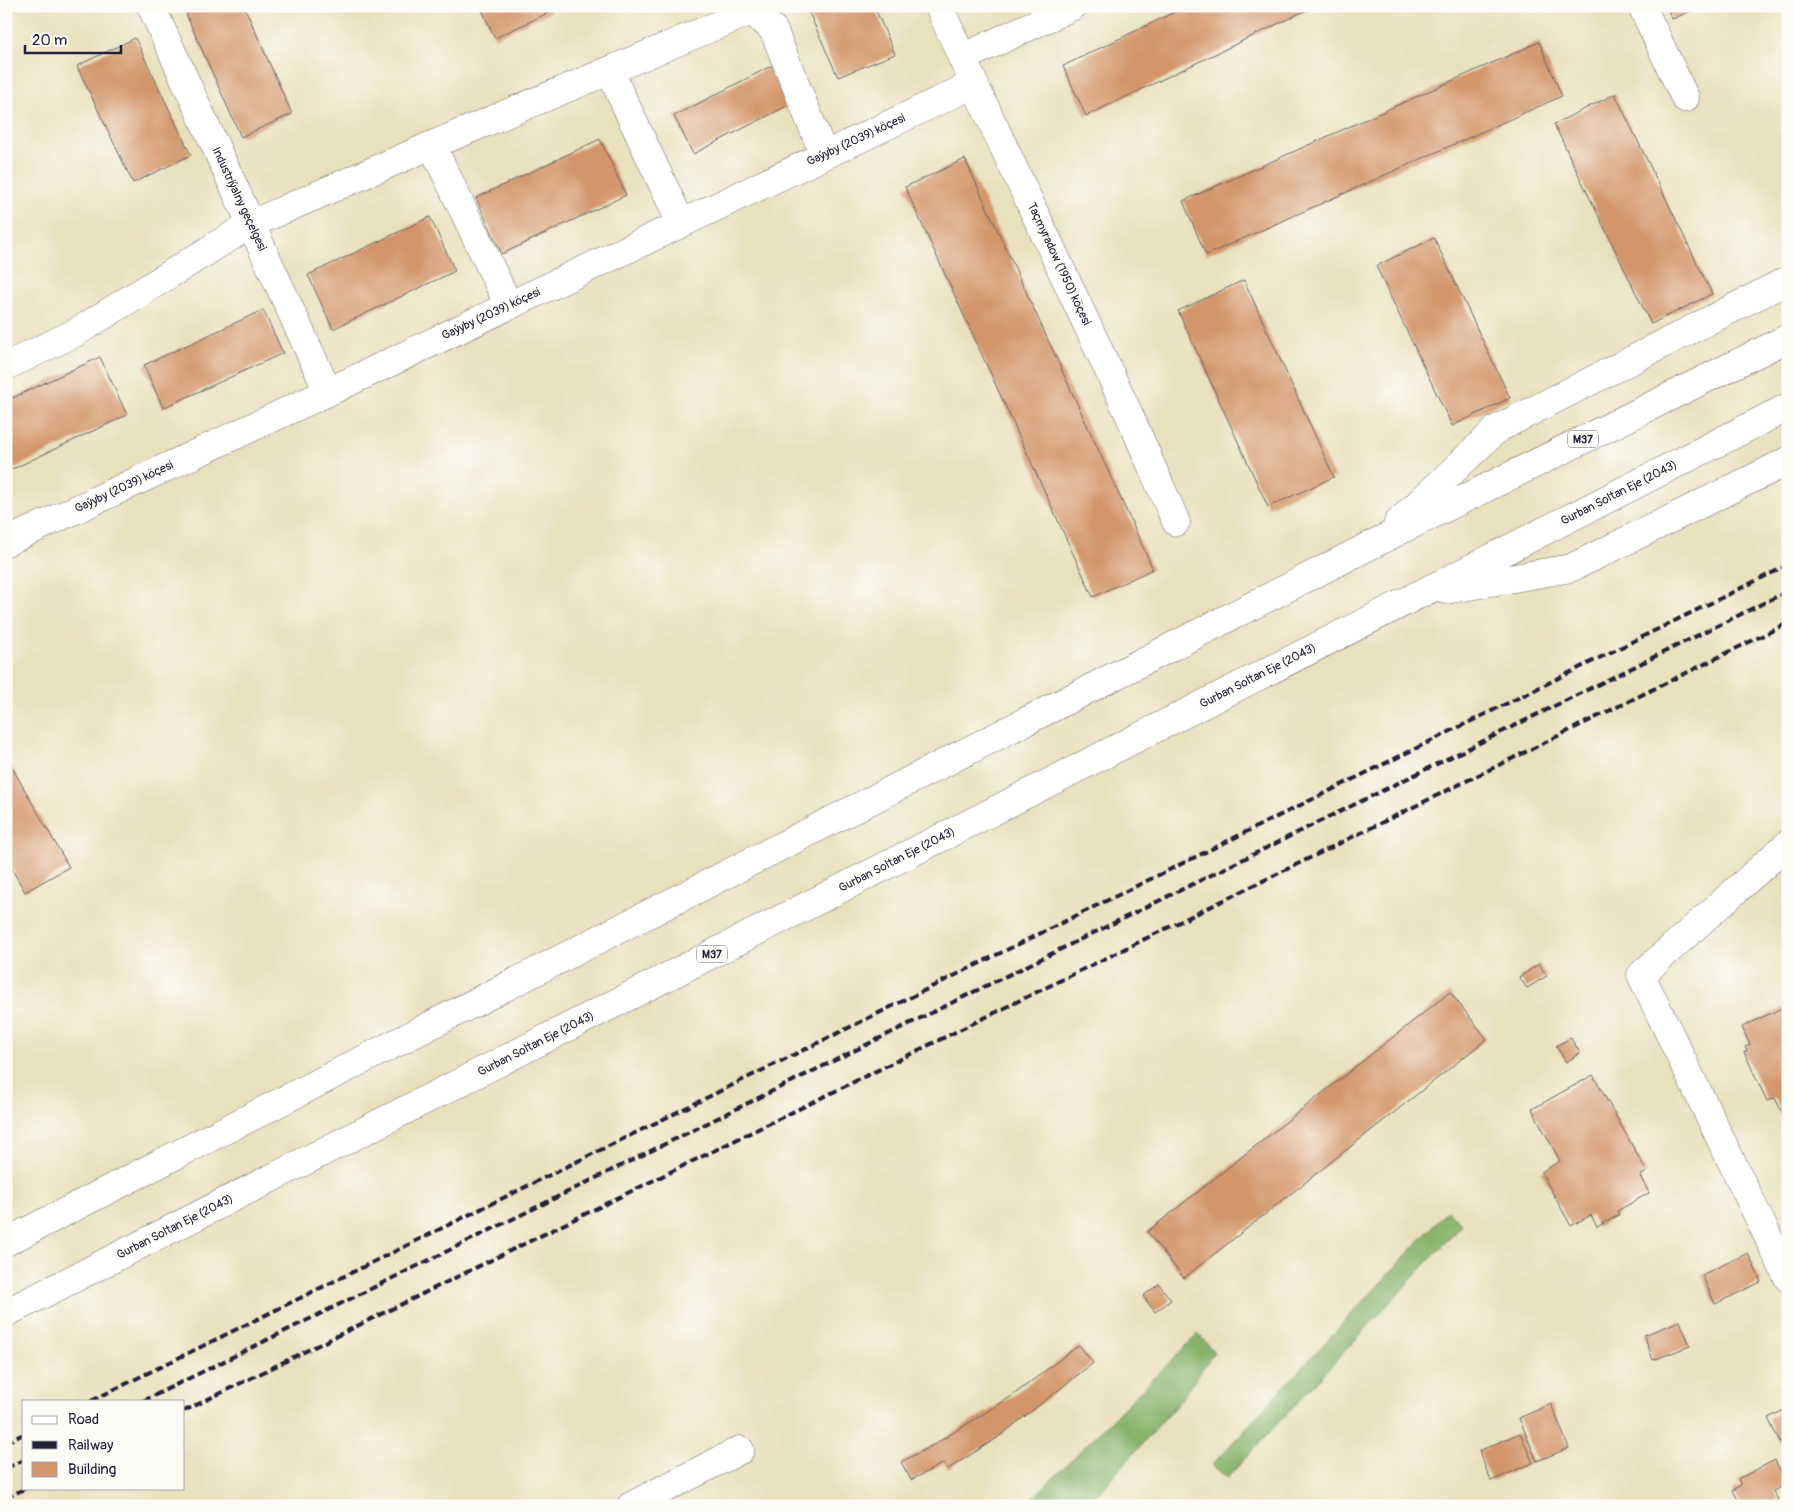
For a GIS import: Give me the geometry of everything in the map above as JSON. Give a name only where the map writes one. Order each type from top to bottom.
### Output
[{"type":"main road","name":"Industriýalny geçelgesi","points":[[150,6],[328,392]]},
{"type":"main road","name":"Taçmyradow (1950) köçesi","points":[[939,6],[1128,412],[1176,522]]},
{"type":"main road","points":[[962,58],[1073,6]]},
{"type":"main road","points":[[1642,6],[1685,98]]},
{"type":"main road","points":[[6,366],[75,333],[250,224],[432,145],[610,72],[750,9],[773,28],[824,155]]},
{"type":"main road","points":[[610,72],[681,223]]},
{"type":"main road","name":"Gaýyby (2039) köçesi","points":[[6,542],[328,392],[974,84]]},
{"type":"main road","points":[[432,145],[508,306]]},
{"type":"main road","points":[[1379,541],[1497,428],[1788,280]]},
{"type":"main road","name":"M37","points":[[6,1242],[1379,541],[1788,338]]},
{"type":"main road","name":"Gurban Soltan Eje (2043)","points":[[6,1313],[1788,407]]},
{"type":"main road","points":[[1418,595],[1571,568],[1788,461]]},
{"type":"main road","points":[[1788,844],[1640,975],[1788,1278]]},
{"type":"main road","points":[[631,1506],[740,1450]]},
{"type":"green space","points":[[1447,1211],[1462,1225],[1227,1478],[1212,1465]]},
{"type":"green space","points":[[1198,1334],[1214,1352],[1180,1401],[1087,1506],[1025,1506]]},
{"type":"building","points":[[203,6],[244,6],[292,114],[241,137],[186,14]]},
{"type":"building","points":[[480,6],[547,6],[550,12],[495,38]]},
{"type":"building","points":[[806,6],[874,6],[895,54],[838,77]]},
{"type":"building","points":[[1187,6],[1315,6],[1086,116],[1063,66]]},
{"type":"building","points":[[1666,6],[1703,6],[1672,19]]},
{"type":"building","points":[[135,38],[191,155],[133,183],[77,66]]},
{"type":"building","points":[[1539,42],[1562,96],[1206,255],[1183,201]]},
{"type":"building","points":[[773,65],[793,103],[693,154],[674,116]]},
{"type":"building","points":[[1615,94],[1712,294],[1651,324],[1554,124]]},
{"type":"building","points":[[600,139],[626,195],[502,254],[476,198]]},
{"type":"building","points":[[965,159],[1153,569],[1093,597],[905,187]]},
{"type":"building","points":[[430,217],[455,271],[333,329],[308,275]]},
{"type":"building","points":[[1434,238],[1510,398],[1452,426],[1376,266]]},
{"type":"building","points":[[1244,280],[1334,477],[1268,507],[1178,311]]},
{"type":"building","points":[[263,310],[283,353],[163,408],[144,365]]},
{"type":"building","points":[[100,357],[127,415],[6,472],[6,401]]},
{"type":"building","points":[[6,757],[69,867],[25,892],[6,859]]},
{"type":"building","points":[[1539,964],[1547,976],[1527,988],[1519,977]]},
{"type":"building","points":[[1450,992],[1487,1039],[1184,1278],[1147,1232]]},
{"type":"building","points":[[1788,1005],[1788,1125],[1775,1098],[1767,1101],[1744,1052],[1747,1051],[1745,1047],[1750,1045],[1742,1027]]},
{"type":"building","points":[[1571,1038],[1580,1053],[1566,1062],[1556,1046]]},
{"type":"building","points":[[1593,1075],[1647,1172],[1640,1176],[1649,1193],[1617,1211],[1619,1215],[1597,1227],[1591,1215],[1571,1226],[1541,1172],[1560,1161],[1532,1109]]},
{"type":"building","points":[[1748,1253],[1761,1282],[1715,1304],[1702,1275]]},
{"type":"building","points":[[1159,1284],[1171,1300],[1155,1312],[1143,1296]]},
{"type":"building","points":[[1680,1321],[1690,1346],[1653,1360],[1644,1335]]},
{"type":"building","points":[[1079,1345],[1093,1363],[997,1438],[948,1469],[944,1463],[911,1480],[901,1462],[935,1444],[1012,1396]]},
{"type":"building","points":[[1551,1404],[1569,1448],[1537,1461],[1519,1418]]},
{"type":"building","points":[[1788,1408],[1788,1441],[1781,1445],[1768,1418]]},
{"type":"building","points":[[1520,1433],[1533,1463],[1491,1481],[1479,1451]]},
{"type":"building","points":[[1775,1460],[1787,1484],[1773,1491],[1778,1500],[1768,1506],[1741,1506],[1733,1490],[1741,1485],[1738,1479]]},
{"type":"railway","points":[[93,1400],[1788,565]]},
{"type":"railway","points":[[145,1400],[1788,591]]},
{"type":"railway","points":[[185,1411],[1788,623]]},
{"type":"railway","points":[[6,1442],[22,1435]]},
{"type":"railway","points":[[6,1468],[22,1461]]},
{"type":"railway","points":[[6,1498],[22,1490]]}]
